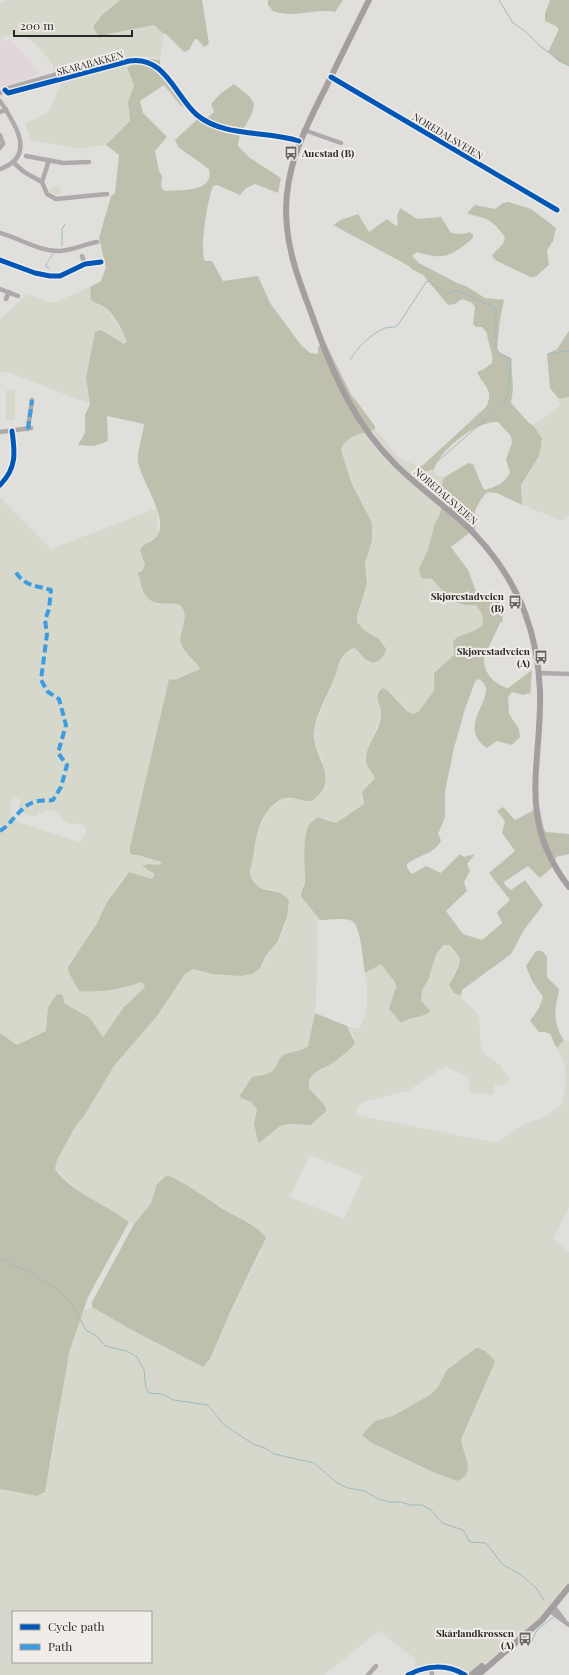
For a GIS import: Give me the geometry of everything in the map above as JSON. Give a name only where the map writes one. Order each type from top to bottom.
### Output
[{"type":"main road","name":"NOREDALSVEIEN","points":[[369,0],[299,141],[291,167],[287,190],[286,216],[288,240],[296,270],[336,379],[356,416],[382,450],[406,474],[472,531],[496,560],[512,585],[525,614],[535,649],[539,673],[540,705],[534,778],[535,806],[545,846],[555,867],[569,887]]},
{"type":"main road","points":[[478,1675],[552,1609],[569,1587]]},
{"type":"main road","points":[[471,1675],[505,1650]]},
{"type":"street","name":"SKARABAKKEN","points":[[2,91],[8,94],[129,61],[142,61],[150,63],[162,72],[191,109],[207,121],[231,129],[299,141]]},
{"type":"street","name":"SKARABAKKEN","points":[[2,91],[86,66]]},
{"type":"street","name":"NOREDALSVEIEN","points":[[331,77],[556,210]]},
{"type":"street","points":[[0,101],[20,134],[19,152],[12,162],[0,169]]},
{"type":"street","points":[[0,112],[6,109]]},
{"type":"street","points":[[304,130],[341,143]]},
{"type":"street","points":[[0,135],[3,144],[0,148]]},
{"type":"street","points":[[26,156],[69,164],[89,162]]},
{"type":"street","points":[[42,182],[49,160]]},
{"type":"street","points":[[12,162],[24,172],[42,182],[47,194],[56,199],[107,194]]},
{"type":"street","points":[[0,233],[53,251],[67,250],[84,244],[97,242]]},
{"type":"street","points":[[82,256],[85,264]]},
{"type":"street","points":[[0,260],[36,274],[50,276],[63,275],[85,264],[101,262]]},
{"type":"street","points":[[0,289],[18,296]]},
{"type":"street","points":[[6,299],[9,292]]},
{"type":"street","points":[[0,432],[30,428],[32,400]]},
{"type":"street","points":[[0,485],[14,465],[15,454],[12,431]]},
{"type":"street","points":[[539,673],[569,674]]},
{"type":"street","points":[[552,1609],[569,1624]]},
{"type":"street","points":[[368,1675],[376,1666]]},
{"type":"street","points":[[408,1675],[419,1670],[444,1667],[465,1675]]},
{"type":"street","points":[[431,1668],[432,1675]]},
{"type":"shaded area","points":[[6,0],[120,0],[96,21],[102,38],[112,33],[150,25],[156,26],[164,34],[160,60],[151,57],[142,59],[127,70],[134,85],[128,107],[130,121],[106,145],[79,149],[31,140],[25,124],[48,112],[61,85],[52,79],[54,67],[38,47],[31,41],[17,35],[9,36],[0,40],[0,4]]},
{"type":"shaded area","points":[[10,38],[40,73],[29,79],[0,88],[0,42]]},
{"type":"shaded area","points":[[60,186],[61,192],[57,195],[49,192],[53,187]]},
{"type":"shaded area","points":[[90,287],[90,296],[98,305],[107,309],[125,336],[127,343],[124,344],[101,330],[95,332],[87,373],[90,404],[7,372],[0,373],[0,319],[27,294],[53,303]]},
{"type":"shaded area","points":[[569,335],[569,515],[563,521],[522,505],[521,485],[540,454],[542,438],[533,425],[560,405],[559,399],[563,396]]},
{"type":"shaded area","points":[[6,390],[15,390],[15,420],[6,420]]},
{"type":"shaded area","points":[[375,429],[400,459],[419,466],[424,472],[434,469],[436,475],[445,477],[441,490],[443,496],[440,513],[434,526],[428,550],[419,568],[423,578],[432,579],[446,595],[455,602],[476,605],[482,614],[483,624],[476,630],[460,636],[453,641],[454,655],[433,674],[434,691],[415,714],[408,712],[394,696],[381,689],[376,694],[381,716],[365,760],[375,778],[366,787],[362,794],[364,804],[336,823],[322,817],[304,853],[306,865],[304,883],[301,890],[305,902],[320,920],[318,921],[316,1005],[309,1044],[301,1051],[280,1057],[271,1072],[254,1076],[241,1091],[241,1098],[251,1102],[257,1109],[254,1126],[258,1142],[280,1126],[312,1124],[318,1118],[325,1106],[309,1088],[310,1079],[316,1073],[331,1064],[355,1039],[347,1026],[357,1029],[361,1026],[364,1020],[367,1007],[367,986],[365,973],[379,964],[383,966],[391,977],[395,989],[390,1005],[401,1023],[417,1018],[429,1009],[422,1003],[421,994],[429,978],[436,954],[446,944],[452,946],[460,958],[459,966],[451,978],[459,995],[479,1016],[481,1050],[499,1064],[509,1077],[508,1083],[502,1086],[495,1084],[494,1093],[490,1095],[472,1092],[469,1089],[470,1081],[466,1076],[445,1066],[408,1091],[363,1102],[357,1108],[356,1115],[497,1143],[521,1126],[546,1116],[561,1105],[565,1090],[566,1076],[564,1062],[557,1048],[564,1040],[569,1041],[569,1207],[553,1239],[569,1252],[569,1584],[548,1609],[523,1633],[496,1655],[468,1673],[461,1669],[442,1664],[415,1667],[415,1659],[379,1631],[324,1675],[0,1675],[0,1489],[36,1496],[44,1494],[54,1448],[66,1364],[84,1310],[92,1307],[128,1328],[203,1367],[210,1359],[231,1310],[262,1250],[247,1224],[202,1194],[170,1176],[166,1176],[158,1183],[151,1203],[134,1224],[83,1194],[55,1169],[57,1160],[75,1127],[86,1113],[114,1066],[157,1016],[185,974],[193,969],[213,974],[225,974],[262,966],[285,928],[286,918],[278,891],[257,887],[251,879],[250,871],[256,836],[268,810],[285,798],[310,801],[323,761],[315,743],[314,729],[342,656],[355,648],[370,662],[375,636],[361,628],[356,620],[367,584],[365,563],[372,541],[372,523],[351,482],[341,450],[347,441],[355,436]],"holes":[[[310,1155],[363,1176],[344,1219],[290,1197]]]},
{"type":"shaded area","points":[[0,497],[51,549],[157,508],[158,534],[140,550],[145,565],[142,571],[138,573],[144,591],[157,604],[175,603],[180,604],[183,607],[185,617],[180,644],[200,669],[175,681],[169,679],[130,847],[138,855],[161,862],[161,866],[148,864],[143,866],[155,874],[152,880],[129,872],[109,899],[88,939],[72,959],[69,966],[71,976],[79,991],[121,989],[142,982],[145,987],[124,1007],[103,1038],[90,1018],[63,1003],[63,995],[48,1007],[46,1031],[17,1045],[0,1033]],"holes":[[[13,798],[20,799],[18,807],[24,814],[36,817],[38,811],[42,813],[45,810],[52,811],[60,815],[66,823],[83,825],[87,830],[80,842],[18,822],[12,817],[10,808]]]},
{"type":"green space","points":[[120,0],[202,0],[209,44],[204,47],[197,39],[195,39],[189,50],[184,52],[166,34],[154,25],[112,33],[100,38],[94,29],[94,25],[102,15]]},
{"type":"green space","points":[[268,0],[343,0],[335,12],[320,11],[288,14],[273,11],[268,5]]},
{"type":"green space","points":[[550,0],[569,0],[569,66],[559,62],[548,52],[559,29],[545,21],[545,13]]},
{"type":"green space","points":[[144,58],[160,60],[160,67],[177,87],[187,105],[184,107],[181,106],[164,85],[140,101],[143,113],[167,137],[155,151],[159,171],[162,176],[161,187],[165,191],[195,189],[207,182],[209,177],[209,169],[178,147],[175,140],[201,116],[207,118],[214,112],[211,104],[220,94],[234,84],[250,97],[254,104],[251,115],[239,139],[238,146],[250,158],[281,178],[278,193],[255,184],[246,188],[240,195],[217,185],[213,186],[205,224],[203,255],[205,261],[212,261],[223,281],[258,276],[270,303],[301,345],[310,353],[318,354],[318,347],[325,342],[351,394],[375,426],[375,429],[351,438],[343,445],[341,450],[351,482],[372,523],[372,541],[365,563],[367,584],[357,616],[357,622],[364,630],[379,639],[386,649],[382,658],[373,663],[366,660],[355,648],[347,652],[340,662],[315,724],[314,741],[324,767],[325,776],[325,784],[321,792],[312,801],[304,801],[293,798],[282,799],[269,810],[260,824],[250,875],[253,881],[261,888],[280,893],[289,900],[287,917],[278,941],[266,956],[260,968],[252,974],[241,976],[213,974],[193,969],[185,974],[157,1016],[114,1066],[86,1113],[75,1127],[57,1160],[55,1169],[70,1185],[129,1222],[88,1297],[69,1353],[45,1492],[37,1496],[0,1489],[0,1033],[17,1045],[46,1031],[48,1007],[57,994],[63,995],[64,1003],[90,1018],[103,1037],[124,1007],[145,987],[142,982],[111,990],[79,991],[69,973],[68,967],[96,925],[107,902],[129,872],[152,879],[155,874],[142,866],[148,864],[161,865],[161,862],[138,855],[132,855],[130,853],[130,847],[169,679],[175,680],[200,669],[185,651],[180,641],[185,618],[183,609],[180,605],[154,602],[149,599],[143,591],[138,573],[142,571],[145,565],[140,550],[156,537],[160,526],[157,508],[143,477],[138,461],[138,452],[144,424],[107,416],[108,441],[94,446],[78,445],[85,433],[85,415],[90,404],[86,378],[95,332],[101,330],[124,344],[127,342],[119,325],[110,312],[91,300],[90,287],[101,281],[106,267],[99,238],[111,196],[115,193],[119,155],[106,145],[130,121],[128,102],[134,85],[127,68]]},
{"type":"green space","points":[[508,202],[531,209],[556,228],[553,241],[547,250],[549,265],[535,277],[530,277],[495,260],[492,255],[503,244],[505,237],[493,223],[480,217],[468,214],[468,212],[475,205],[495,209],[503,203]]},
{"type":"green space","points":[[400,208],[417,219],[441,217],[451,233],[462,234],[470,232],[473,235],[473,238],[453,253],[434,256],[417,252],[412,256],[419,263],[459,284],[466,286],[485,298],[504,300],[500,319],[497,349],[499,352],[511,358],[513,389],[511,403],[529,423],[533,425],[542,438],[539,456],[521,485],[522,505],[497,493],[488,492],[481,499],[474,514],[474,524],[476,528],[451,547],[468,570],[475,589],[482,600],[494,597],[497,598],[501,604],[503,621],[500,623],[484,657],[485,667],[490,677],[498,684],[508,688],[532,670],[530,695],[529,693],[523,695],[512,692],[508,697],[509,714],[519,729],[520,737],[512,745],[497,741],[487,748],[478,739],[475,729],[476,719],[486,692],[485,685],[478,679],[475,682],[465,709],[454,748],[445,791],[445,817],[438,834],[441,840],[439,844],[431,851],[407,864],[407,868],[412,874],[426,866],[441,873],[460,854],[464,857],[475,854],[467,864],[470,871],[464,882],[467,891],[446,911],[463,934],[482,940],[502,923],[497,912],[510,900],[489,873],[515,851],[502,833],[505,821],[497,811],[503,807],[515,820],[534,810],[540,810],[546,832],[569,834],[569,854],[556,857],[555,865],[540,878],[528,866],[504,882],[505,885],[511,890],[525,880],[543,905],[524,930],[511,954],[462,990],[461,996],[454,993],[449,985],[459,966],[460,958],[450,945],[444,945],[436,954],[429,978],[422,991],[421,1001],[430,1010],[430,1012],[401,1023],[389,1009],[396,987],[394,981],[381,964],[365,973],[360,937],[355,924],[352,921],[345,919],[320,920],[302,898],[301,893],[305,880],[305,837],[309,825],[318,817],[336,823],[364,804],[362,792],[375,778],[368,767],[366,759],[368,748],[380,722],[381,712],[377,697],[380,691],[383,688],[387,690],[408,712],[414,714],[418,712],[434,691],[434,673],[454,655],[453,641],[460,636],[476,630],[483,624],[482,614],[476,605],[455,602],[446,595],[432,579],[421,578],[419,568],[428,550],[434,526],[440,513],[443,496],[441,486],[445,477],[468,463],[473,464],[485,490],[496,486],[505,480],[510,473],[506,459],[512,443],[511,436],[498,422],[490,423],[480,426],[461,437],[444,453],[434,469],[424,472],[419,466],[422,466],[486,407],[489,392],[477,372],[492,363],[492,359],[487,333],[482,327],[476,327],[473,324],[475,307],[471,302],[462,299],[455,304],[448,305],[423,275],[333,225],[341,220],[358,214],[369,232],[387,219],[396,226],[398,223],[397,216]]},
{"type":"green space","points":[[569,331],[569,397],[559,399],[550,388],[547,354],[557,349]]},
{"type":"green space","points":[[536,951],[542,951],[547,957],[547,977],[559,989],[555,1010],[558,1028],[564,1040],[557,1048],[550,1034],[539,1032],[530,1021],[539,1008],[543,997],[532,981],[526,966]]},
{"type":"green space","points":[[315,1013],[347,1026],[355,1043],[341,1057],[312,1075],[310,1079],[309,1088],[325,1106],[326,1111],[311,1125],[291,1124],[280,1126],[258,1142],[254,1124],[257,1109],[251,1102],[241,1098],[240,1095],[252,1077],[271,1072],[282,1056],[308,1046]]},
{"type":"green space","points":[[166,1176],[170,1176],[183,1183],[251,1225],[266,1238],[231,1310],[210,1359],[203,1367],[128,1328],[92,1307],[92,1302],[134,1224],[151,1203],[157,1184]]},
{"type":"green space","points":[[476,1348],[482,1349],[492,1357],[495,1362],[461,1439],[468,1468],[467,1473],[463,1477],[457,1481],[433,1472],[370,1442],[362,1435],[375,1421],[393,1416],[430,1395],[438,1387],[447,1370]]},
{"type":"waterway","points":[[499,0],[513,23],[526,32],[540,46],[569,66]]},
{"type":"waterway","points":[[62,246],[62,229],[65,224]]},
{"type":"waterway","points":[[48,261],[53,254]]},
{"type":"waterway","points":[[47,263],[46,267],[49,268]]},
{"type":"waterway","points":[[350,360],[360,347],[378,331],[398,325],[426,282],[429,281],[448,294],[457,290],[495,308],[496,348],[501,355],[511,359],[508,394],[504,403],[438,461]]},
{"type":"waterway","points":[[549,354],[569,351]]},
{"type":"waterway","points":[[0,1259],[33,1274],[58,1290],[72,1304],[86,1330],[98,1337],[105,1346],[127,1351],[137,1357],[144,1370],[146,1388],[149,1393],[162,1394],[174,1400],[208,1405],[223,1424],[253,1444],[265,1448],[274,1454],[314,1463],[337,1483],[348,1488],[365,1491],[378,1499],[389,1502],[422,1505],[431,1510],[442,1523],[463,1530],[470,1542],[486,1543],[503,1565],[520,1574],[536,1588],[544,1600]]},
{"type":"waterway","points":[[531,1643],[537,1630],[555,1616]]},
{"type":"marked path","points":[[28,429],[32,400]]},
{"type":"marked path","points":[[0,831],[5,828],[20,811],[29,804],[36,801],[53,800],[61,787],[67,765],[58,753],[66,725],[59,699],[48,692],[41,680],[47,634],[45,620],[49,609],[51,590],[27,583],[15,571]]},
{"type":"cycle path","points":[[5,90],[8,93],[129,61],[141,61],[152,64],[161,70],[189,107],[197,115],[208,122],[233,130],[299,141]]},
{"type":"cycle path","points":[[331,77],[557,210]]},
{"type":"cycle path","points":[[0,260],[35,273],[50,276],[60,276],[85,264],[101,262]]},
{"type":"cycle path","points":[[0,485],[6,479],[14,460],[12,431]]},
{"type":"cycle path","points":[[408,1675],[422,1669],[436,1667],[451,1669],[465,1675]]},
{"type":"place","name":"Auestad (B)","points":[[291,153]]},
{"type":"place","name":"Skjørestadveien (B)","points":[[515,602]]},
{"type":"place","name":"Skjørestadveien (A)","points":[[541,657]]},
{"type":"place","name":"Skårlandkrossen (A)","points":[[525,1639]]}]
